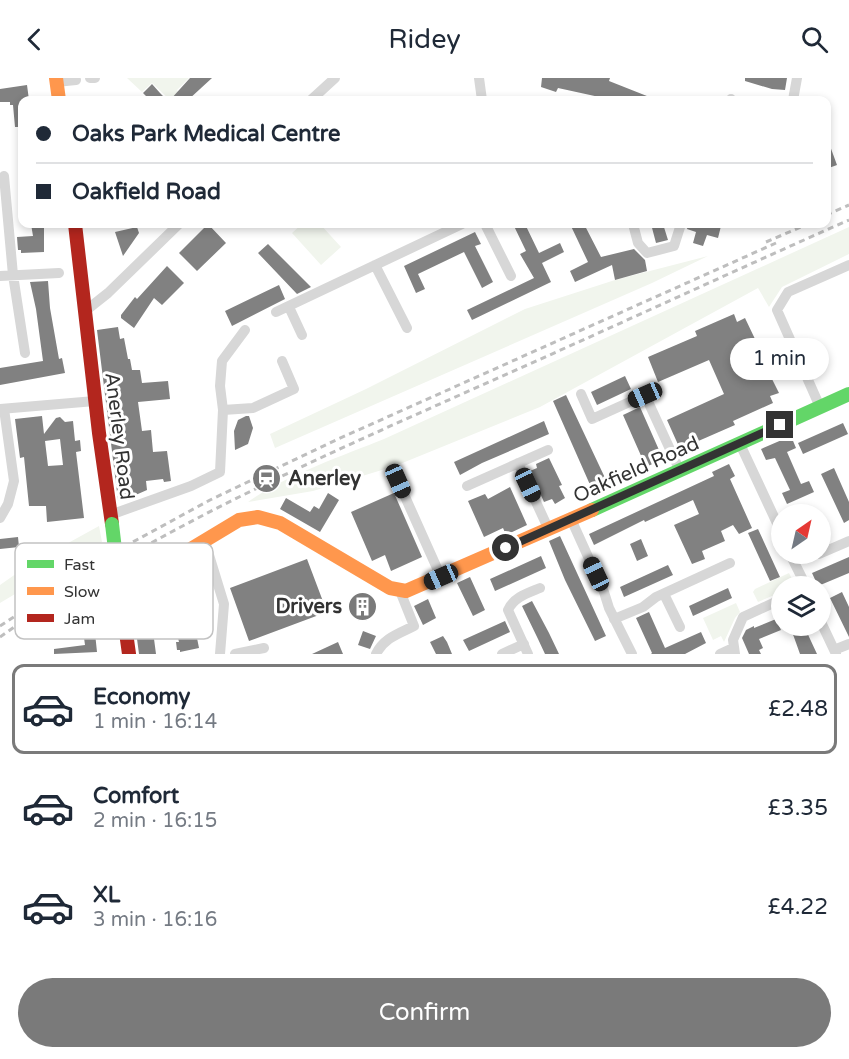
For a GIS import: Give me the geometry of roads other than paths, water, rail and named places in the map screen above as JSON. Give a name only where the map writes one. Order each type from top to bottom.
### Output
[{"type":"street","points":[[90,78],[95,78]]},
{"type":"street","points":[[315,96],[335,78]]},
{"type":"street","points":[[479,78],[481,96]]},
{"type":"street","points":[[794,96],[797,78]]},
{"type":"street","points":[[58,96],[56,80],[76,80]]},
{"type":"street","points":[[4,176],[13,275],[25,353]]},
{"type":"street","name":"Anerley Road","points":[[75,228],[114,543]]},
{"type":"street","points":[[84,312],[108,293],[175,228]]},
{"type":"street","points":[[276,312],[454,228]]},
{"type":"street","points":[[487,228],[511,276]]},
{"type":"street","points":[[634,228],[638,243],[647,253],[674,246],[680,228]]},
{"type":"street","points":[[375,265],[407,328]]},
{"type":"street","points":[[820,407],[777,310],[788,292],[849,265]]},
{"type":"street","points":[[0,276],[59,273]]},
{"type":"street","points":[[290,307],[302,335]]},
{"type":"street","points":[[111,520],[220,472],[223,410],[220,386],[222,361],[245,330]]},
{"type":"street","points":[[223,410],[253,408],[294,389],[282,361]]},
{"type":"street","points":[[581,394],[592,418],[645,395],[680,471]]},
{"type":"street","name":"Oakfield Road","points":[[400,591],[414,589],[849,394]]},
{"type":"street","points":[[0,518],[8,504],[14,481],[2,409],[95,401]]},
{"type":"street","points":[[740,444],[771,510]]},
{"type":"street","points":[[467,486],[548,450]]},
{"type":"street","points":[[518,463],[548,528]]},
{"type":"street","points":[[398,481],[441,577]]},
{"type":"street","points":[[205,542],[239,520],[258,517],[279,523],[386,586],[400,591],[414,626],[384,642],[376,654]]},
{"type":"street","points":[[571,519],[614,619],[632,654]]},
{"type":"street","points":[[831,549],[849,541]]},
{"type":"street","points":[[614,619],[643,607],[656,597],[730,563]]},
{"type":"street","points":[[213,568],[224,604],[220,654]]},
{"type":"street","points":[[502,654],[526,649],[508,610],[516,599],[540,588]]},
{"type":"street","points":[[664,594],[680,627]]},
{"type":"street","points":[[720,654],[734,651],[732,640],[743,617],[771,604]]},
{"type":"street","points":[[828,636],[835,652],[849,644]]},
{"type":"street","name":"Anerley Road","points":[[127,639],[129,654]]},
{"type":"street","points":[[235,654],[264,648]]},
{"type":"railway","points":[[831,213],[849,205]]},
{"type":"railway","points":[[152,543],[300,467],[849,220]]},
{"type":"railway","points":[[766,242],[799,228]]},
{"type":"railway","points":[[131,543],[210,500],[336,440],[776,243]]},
{"type":"railway","points":[[0,626],[15,616]]},
{"type":"railway","points":[[0,637],[15,627]]},
{"type":"place","name":"Anerley","points":[[267,478]]},
{"type":"place","name":"Drivers","points":[[363,606]]}]
